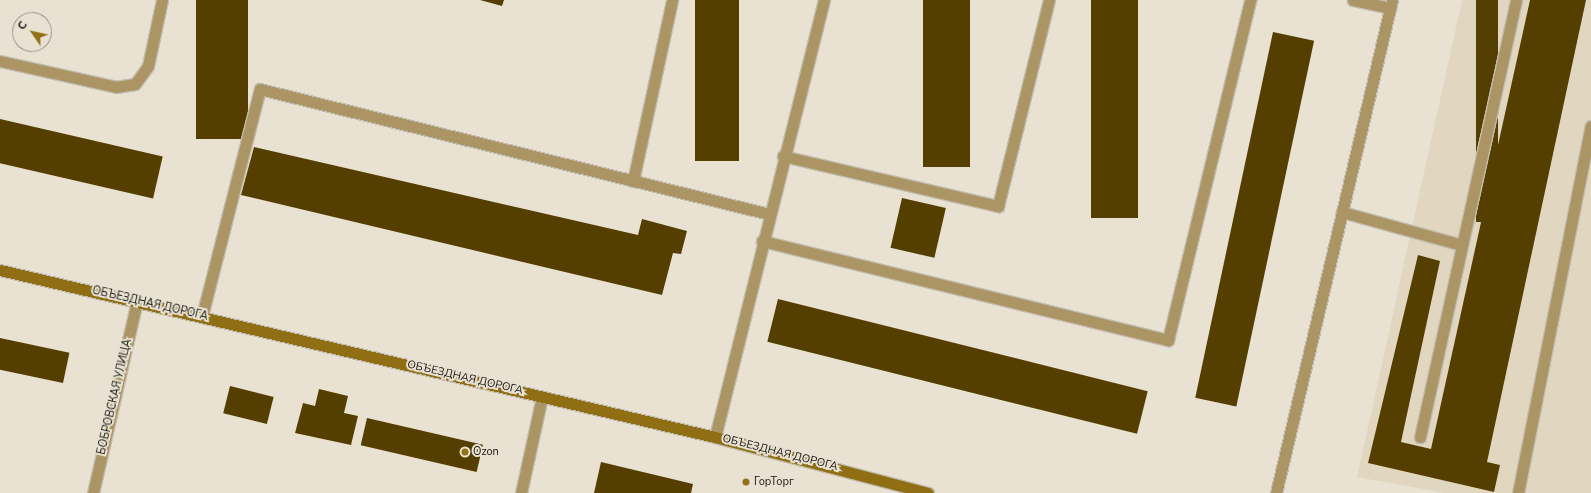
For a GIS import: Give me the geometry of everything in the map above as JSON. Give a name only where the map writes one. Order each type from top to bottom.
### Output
[{"type":"main road","name":"ОБЪЕЗДНАЯ ДОРОГА","points":[[0,270],[715,437],[928,493]]},
{"type":"street","points":[[0,61],[116,87],[135,84],[148,66],[162,0]]},
{"type":"street","points":[[633,181],[672,0]]},
{"type":"street","points":[[715,437],[783,156],[824,0]]},
{"type":"street","points":[[783,156],[998,206],[1049,0]]},
{"type":"street","points":[[762,241],[1168,340],[1250,0]]},
{"type":"street","points":[[1276,493],[1391,4],[1353,0]]},
{"type":"street","points":[[1420,437],[1516,0]]},
{"type":"street","points":[[202,316],[260,89],[769,214]]},
{"type":"street","points":[[1518,493],[1591,126]]},
{"type":"street","points":[[1342,212],[1462,245]]},
{"type":"street","name":"БОБРОВСКАЯ УЛИЦА","points":[[93,493],[137,301]]},
{"type":"street","points":[[521,493],[542,397]]},
{"type":"shaded area","points":[[1462,0],[1591,0],[1591,493],[1445,493],[1357,477]]},
{"type":"building","points":[[196,0],[248,0],[248,139],[196,139]]},
{"type":"building","points":[[480,0],[504,0],[502,6]]},
{"type":"building","points":[[695,0],[739,0],[739,161],[695,161]]},
{"type":"building","points":[[923,0],[970,0],[970,167],[923,167]]},
{"type":"building","points":[[1091,0],[1138,0],[1138,218],[1091,218]]},
{"type":"building","points":[[1476,0],[1498,0],[1498,222],[1476,222]]},
{"type":"building","points":[[1530,0],[1586,0],[1487,462],[1500,465],[1494,492],[1368,463],[1418,255],[1440,261],[1401,442],[1431,449]]},
{"type":"building","points":[[1273,32],[1314,41],[1236,407],[1195,398]]},
{"type":"building","points":[[0,119],[163,157],[153,198],[0,163]]},
{"type":"building","points":[[254,147],[638,235],[642,219],[687,231],[681,254],[673,253],[662,295],[241,195]]},
{"type":"building","points":[[902,198],[946,208],[934,258],[891,248]]},
{"type":"building","points":[[778,299],[1148,391],[1137,434],[767,342]]},
{"type":"building","points":[[0,338],[69,353],[63,383],[0,370]]},
{"type":"building","points":[[230,386],[274,397],[267,424],[223,413]]},
{"type":"building","points":[[319,389],[348,396],[344,413],[358,416],[351,445],[295,433],[303,403],[315,406]]},
{"type":"building","points":[[367,418],[483,445],[477,472],[361,445]]},
{"type":"building","points":[[601,462],[693,484],[691,493],[594,493]]},
{"type":"place","name":"Ozon","points":[[465,452]]},
{"type":"place","name":"ГорТорг","points":[[746,482]]}]
